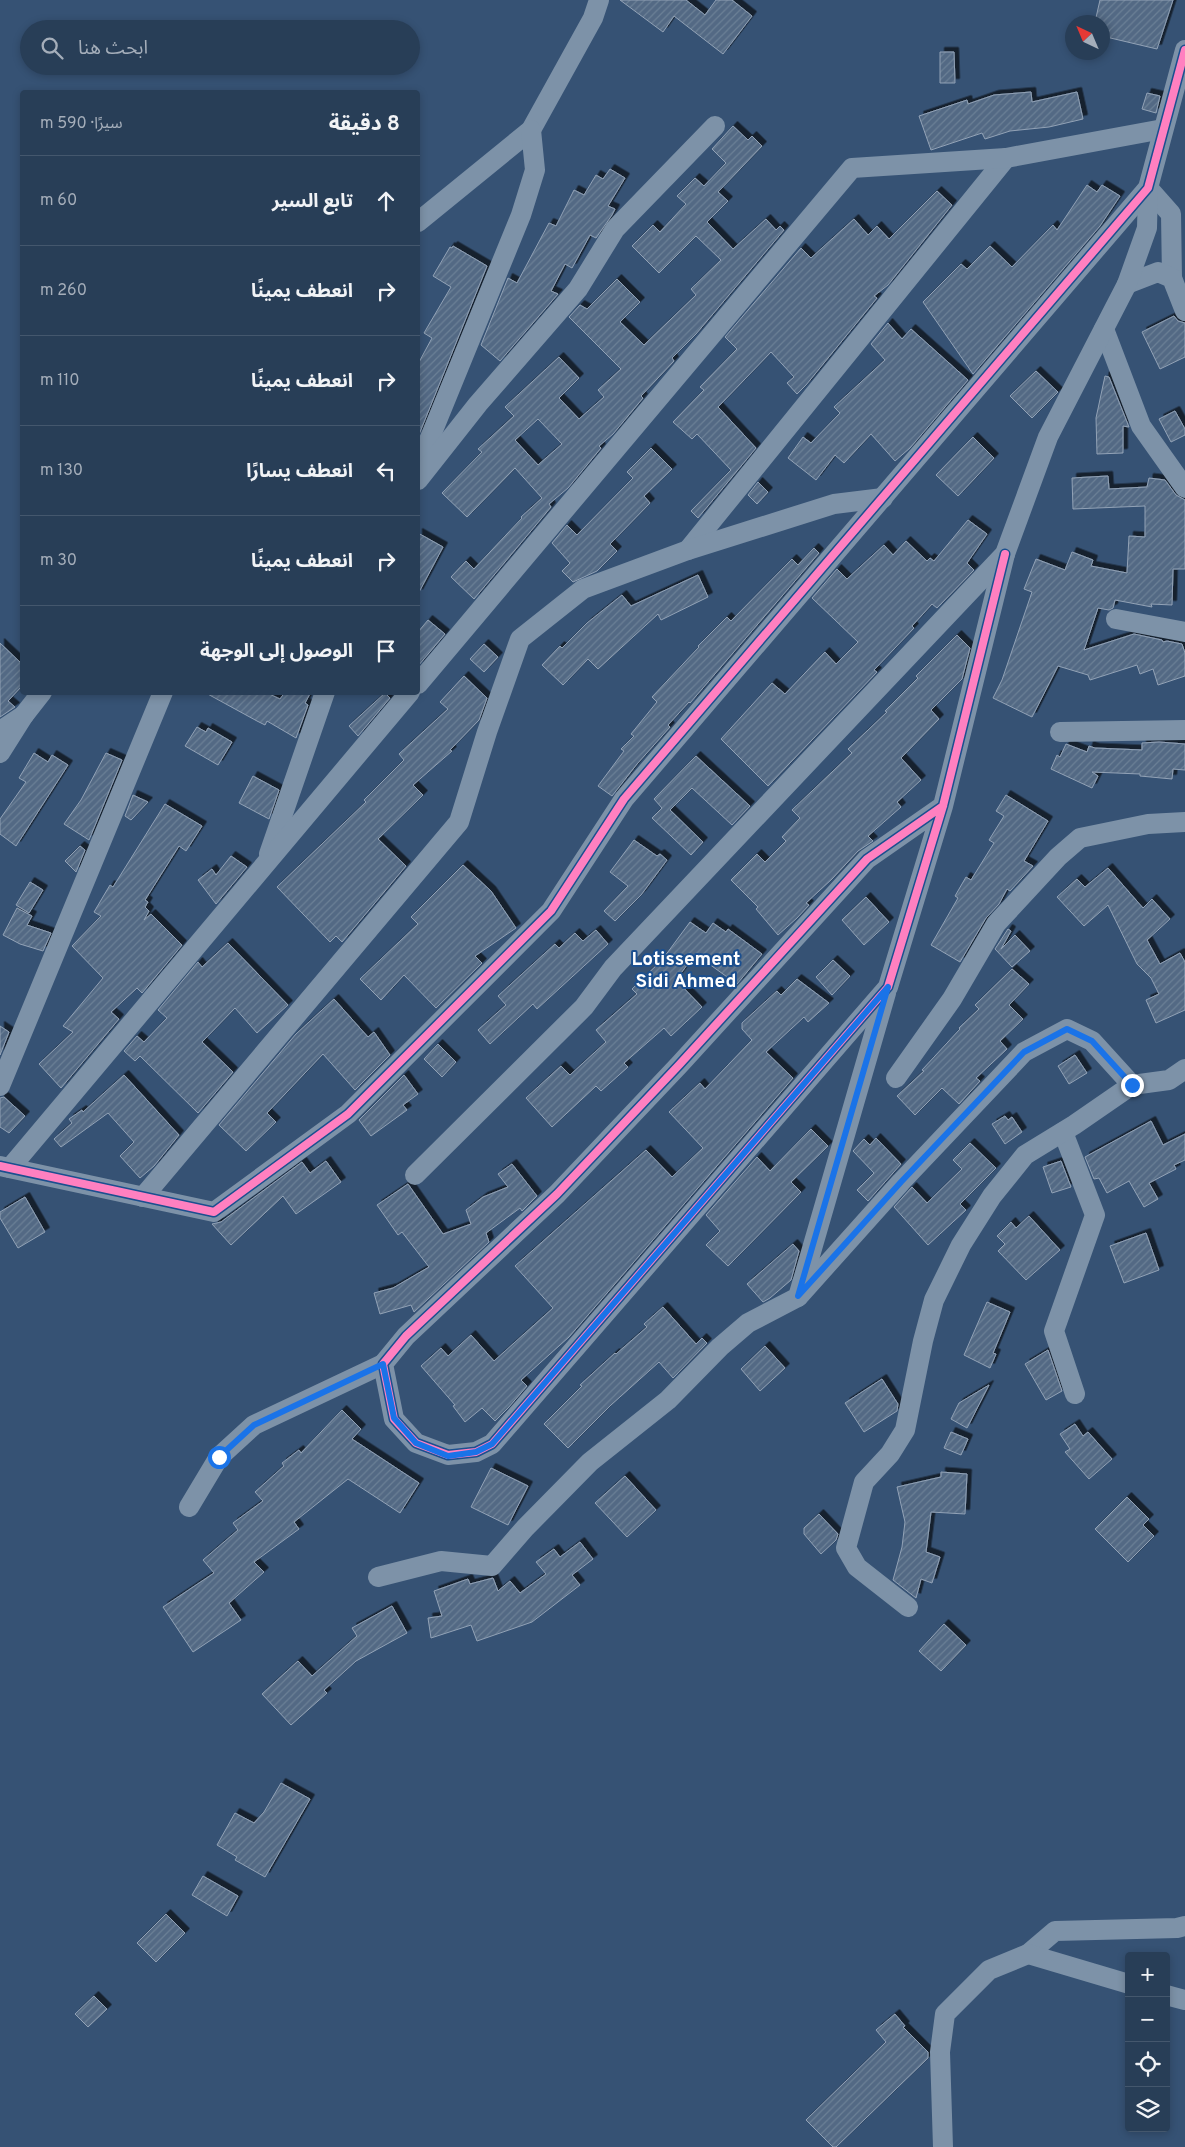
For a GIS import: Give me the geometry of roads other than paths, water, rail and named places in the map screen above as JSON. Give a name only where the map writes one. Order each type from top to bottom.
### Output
[{"type":"street","points":[[420,220],[532,130],[593,18],[599,0]]},
{"type":"street","points":[[798,1296],[943,806],[1005,554],[1048,437],[1127,284],[1147,228],[1148,188],[1185,50]]},
{"type":"street","points":[[420,477],[478,404],[578,290],[615,229],[715,126]]},
{"type":"street","points":[[420,682],[852,168],[1006,158],[1163,129]]},
{"type":"street","points":[[420,462],[521,216],[535,170],[532,130]]},
{"type":"street","points":[[688,550],[1006,158]]},
{"type":"street","points":[[1148,188],[1171,214],[1172,278],[1185,311]]},
{"type":"street","points":[[407,695],[265,865],[5,1167],[214,1212],[348,1114],[551,911],[624,799],[1148,188]]},
{"type":"street","points":[[1127,284],[1158,272],[1172,278]]},
{"type":"street","points":[[1104,329],[1141,426],[1185,488]]},
{"type":"street","points":[[143,1197],[459,822],[487,732],[520,639],[584,589],[688,550],[834,504],[883,498]]},
{"type":"street","points":[[415,1175],[584,1007],[613,968],[1005,554]]},
{"type":"street","points":[[1116,619],[1185,632]]},
{"type":"street","points":[[0,753],[24,715],[40,695]]},
{"type":"street","points":[[0,1086],[162,695]]},
{"type":"street","points":[[265,865],[324,695]]},
{"type":"street","points":[[0,731],[24,715]]},
{"type":"street","points":[[1060,732],[1185,730]]},
{"type":"street","points":[[189,1507],[219,1457],[254,1425],[383,1364],[406,1336],[557,1194],[679,1065],[866,859],[943,806]]},
{"type":"street","points":[[896,1078],[952,999],[996,924],[1058,857],[1080,838],[1148,824],[1185,822]]},
{"type":"street","points":[[383,1364],[394,1418],[416,1443],[448,1456],[476,1452],[492,1444],[888,987]]},
{"type":"street","points":[[378,1577],[441,1561],[492,1566],[525,1528],[590,1462],[668,1400],[720,1347],[748,1324],[798,1296],[901,1182],[1024,1052],[1067,1029],[1092,1041],[1132,1085]]},
{"type":"street","points":[[908,1607],[857,1568],[846,1548],[864,1482],[890,1454],[905,1430],[923,1341],[934,1300],[961,1245],[992,1196],[1025,1155],[1063,1132],[1132,1085],[1169,1080],[1185,1069]]},
{"type":"street","points":[[1063,1132],[1094,1215],[1054,1331],[1075,1394]]},
{"type":"street","points":[[944,2147],[940,2052],[945,2014],[989,1970],[1028,1954],[1055,1931],[1113,1931],[1185,1926]]},
{"type":"street","points":[[1028,1954],[1125,1983]]},
{"type":"street","points":[[1170,1995],[1185,2000]]},
{"type":"district","name":"Lotissement Sidi Ahmed","points":[[686,969]]}]
